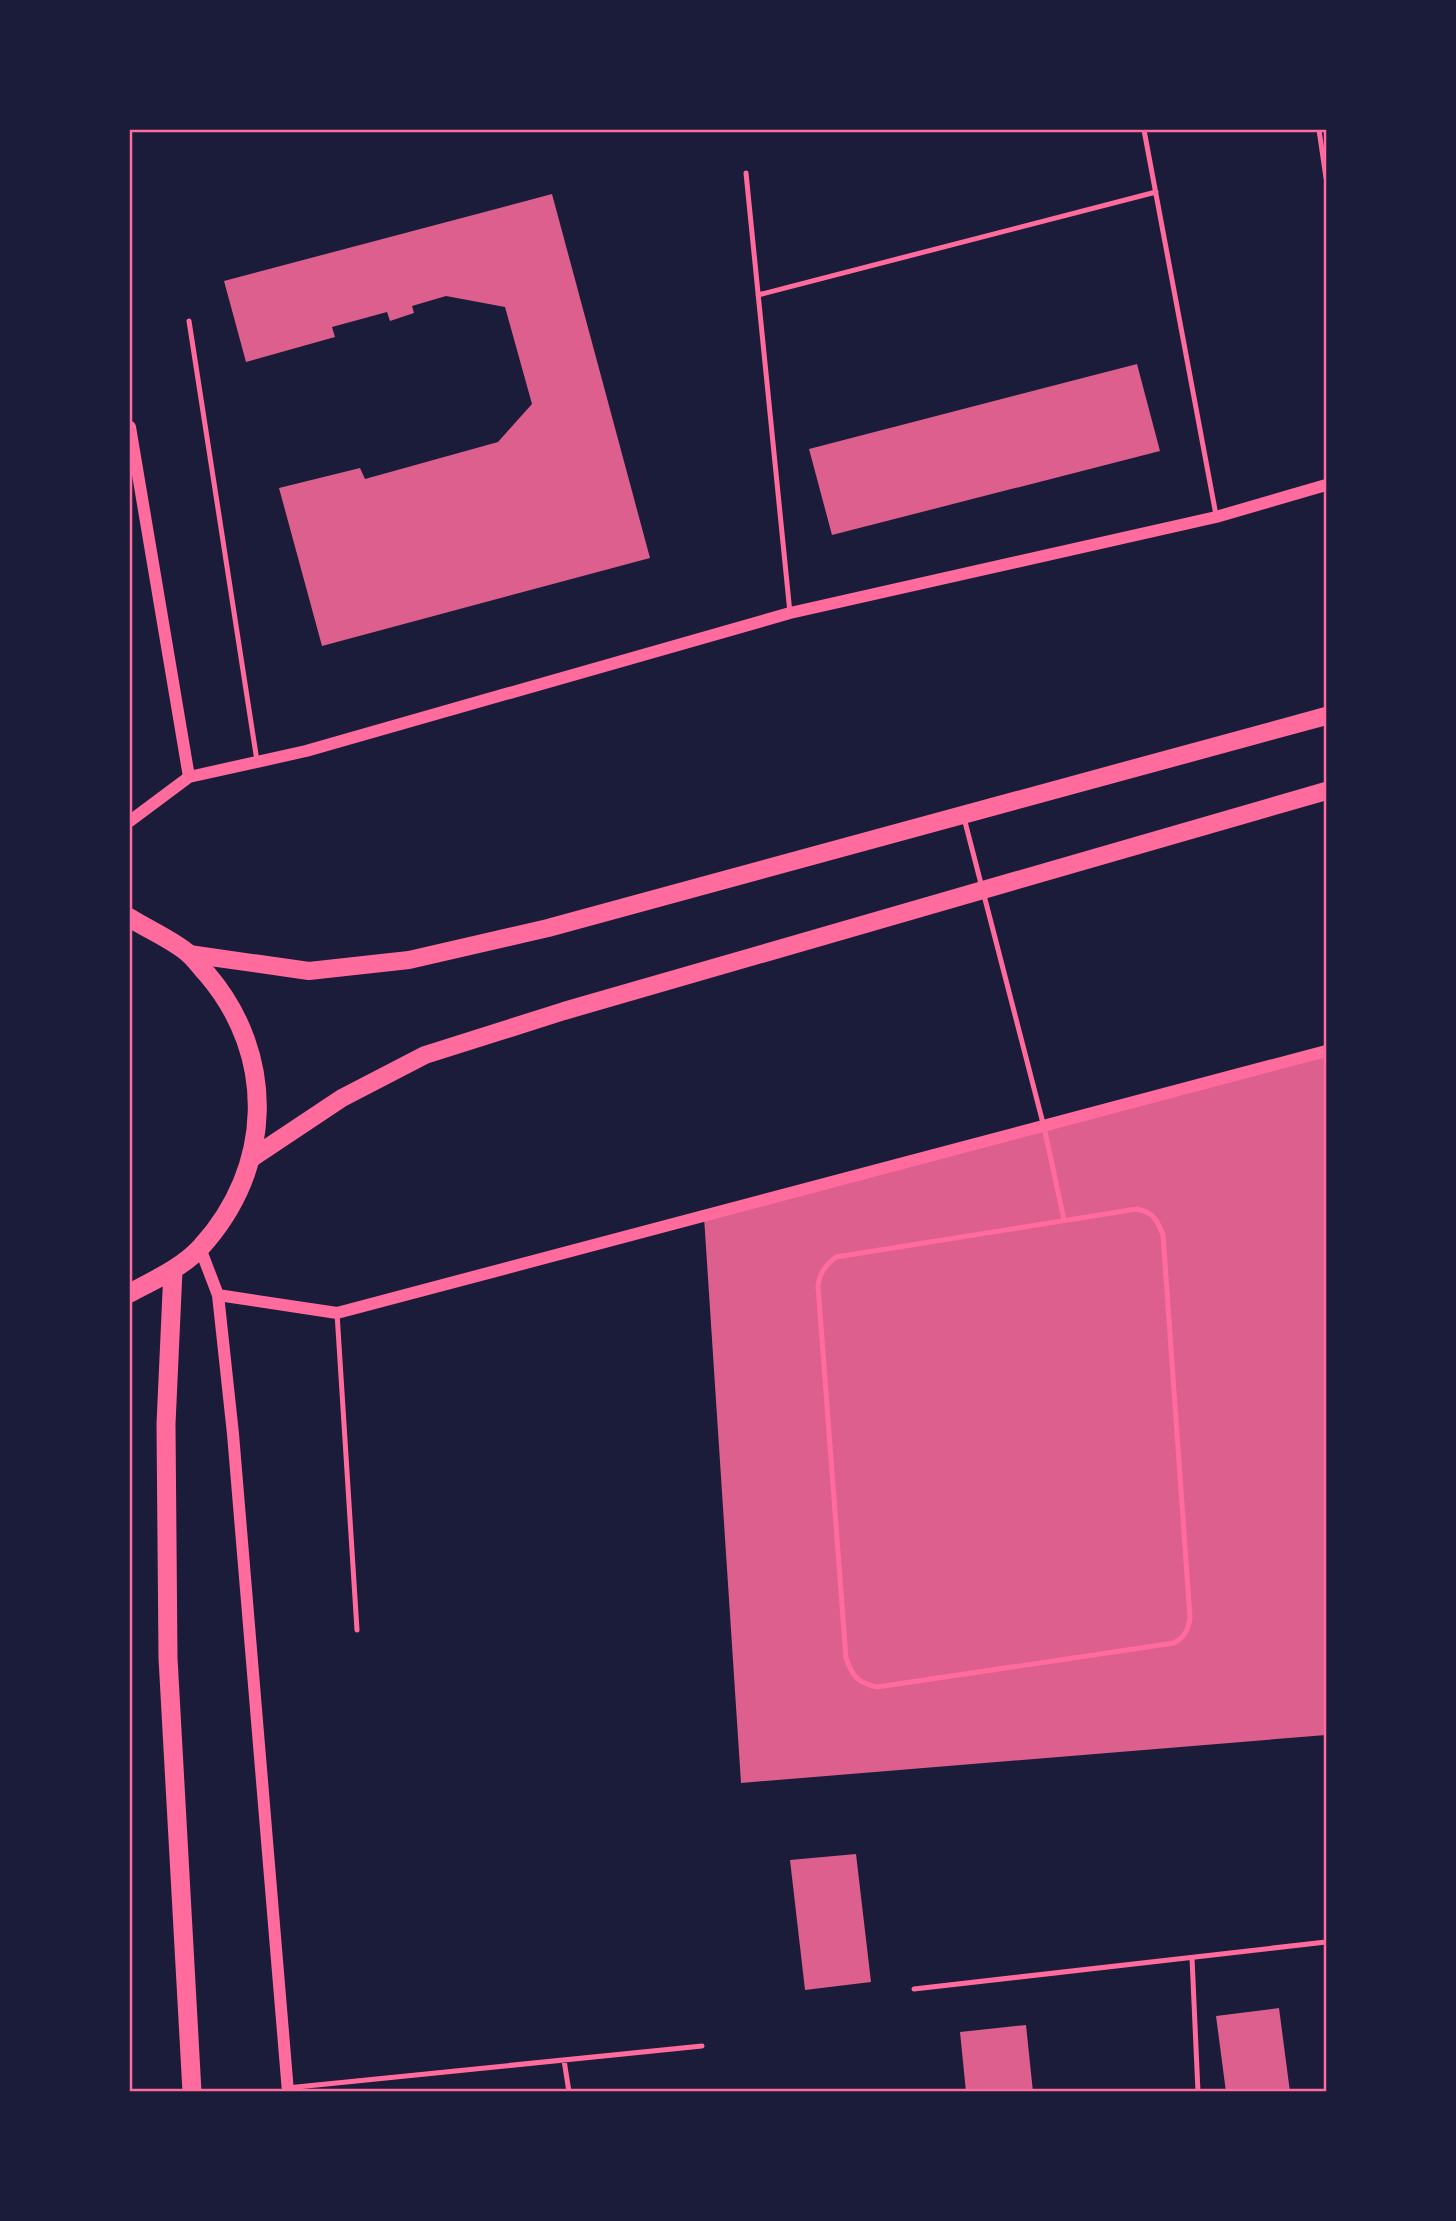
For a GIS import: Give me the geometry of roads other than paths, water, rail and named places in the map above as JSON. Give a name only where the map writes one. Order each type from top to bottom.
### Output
[{"type":"highway","points":[[130,918],[189,954],[225,996],[250,1047],[258,1102],[252,1158],[232,1206],[200,1248],[173,1270],[130,1293]]},
{"type":"highway","points":[[173,1270],[166,1424],[168,1658],[192,2091]]},
{"type":"main road","points":[[189,954],[309,971],[409,960],[548,928],[1326,716]]},
{"type":"main road","points":[[252,1158],[342,1098],[425,1055],[564,1011],[1326,791]]},
{"type":"street","points":[[130,427],[188,777]]},
{"type":"street","points":[[130,821],[188,777],[306,751],[790,613],[1216,517],[1326,485]]},
{"type":"street","points":[[218,1295],[337,1313],[1326,1051]]},
{"type":"street","points":[[200,1248],[218,1295],[234,1448],[288,2090]]},
{"type":"lane","points":[[1144,130],[1216,517]]},
{"type":"lane","points":[[1320,130],[1326,178]]},
{"type":"lane","points":[[746,173],[790,613]]},
{"type":"lane","points":[[758,295],[1156,192]]},
{"type":"lane","points":[[189,321],[258,762]]},
{"type":"lane","points":[[964,815],[1044,1126],[1064,1220]]},
{"type":"lane","points":[[1136,1209],[1148,1211],[1158,1222],[1163,1235],[1190,1618],[1188,1629],[1183,1638],[1174,1643],[877,1687],[861,1684],[851,1673],[846,1658],[818,1286],[820,1273],[836,1257],[1064,1220],[1136,1209]]},
{"type":"lane","points":[[337,1313],[357,1630]]},
{"type":"lane","points":[[914,1989],[1326,1942]]},
{"type":"lane","points":[[1192,1958],[1198,2091]]},
{"type":"lane","points":[[288,2090],[702,2046]]},
{"type":"lane","points":[[564,2060],[569,2091]]}]
